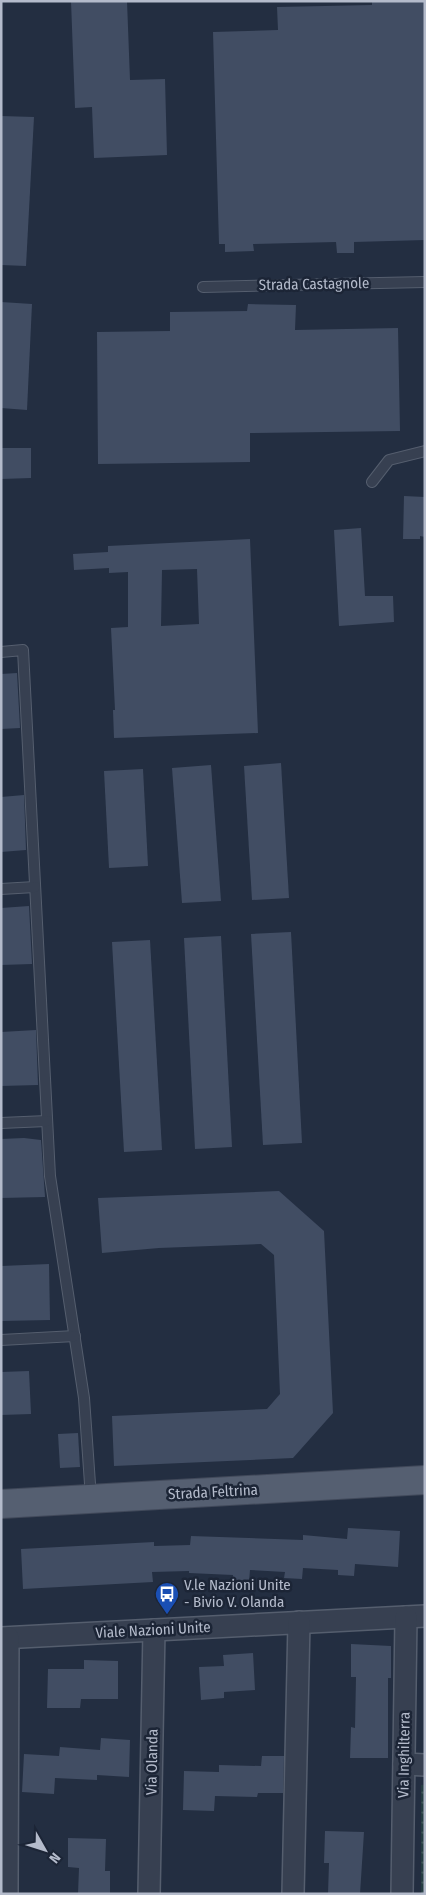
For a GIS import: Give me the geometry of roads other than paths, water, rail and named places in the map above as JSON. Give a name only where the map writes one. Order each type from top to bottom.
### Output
[{"type":"main road","name":"Strada Feltrina","points":[[1,1504],[425,1480]]},
{"type":"street","name":"Viale Nazioni Unite","points":[[7,1894],[5,1638],[416,1616]]},
{"type":"street","name":"Via Inghilterra","points":[[402,1894],[411,1762],[416,1616]]},
{"type":"street","points":[[293,1894],[299,1622]]},
{"type":"street","name":"Via Olanda","points":[[150,1894],[154,1630]]},
{"type":"lane","name":"Strada Castagnole","points":[[203,287],[425,282]]},
{"type":"lane","points":[[372,482],[389,460],[425,451]]},
{"type":"lane","points":[[1,652],[23,650],[50,1176],[84,1398],[91,1499]]},
{"type":"lane","points":[[1,888],[35,887]]},
{"type":"lane","points":[[1,1123],[47,1121]]},
{"type":"lane","points":[[1,1340],[75,1336]]},
{"type":"place","name":"V.le Nazioni Unite - Bivio V. Olanda","points":[[167,1615]]}]
